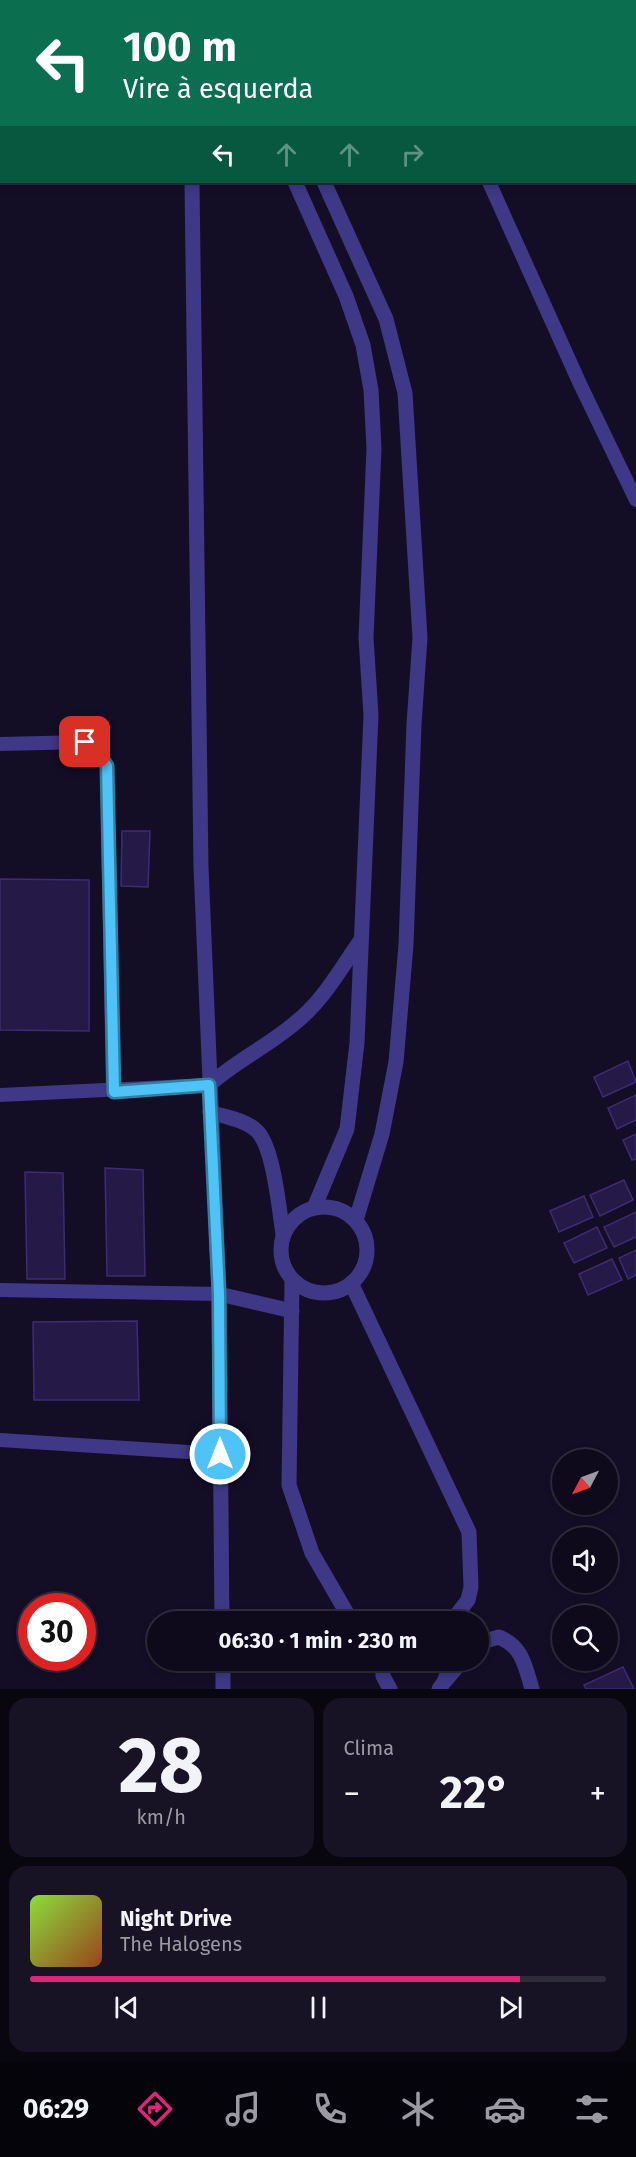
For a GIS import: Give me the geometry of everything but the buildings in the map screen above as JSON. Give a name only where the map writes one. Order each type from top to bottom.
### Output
[{"type":"street","points":[[192,183],[201,867],[219,1294],[222,1611]]},
{"type":"street","points":[[295,183],[346,296],[363,345],[371,390],[374,448],[366,638],[370,715],[357,1043],[347,1129],[314,1208]]},
{"type":"street","points":[[324,183],[386,319],[405,393],[420,638],[414,724],[406,945],[396,1062],[382,1134],[356,1220]]},
{"type":"street","points":[[209,1085],[230,1066],[263,1046],[320,1000],[362,940]]},
{"type":"street","points":[[210,1112],[242,1122],[258,1131],[268,1151],[283,1234],[281,1258],[292,1280],[290,1485],[312,1553],[346,1611]]},
{"type":"street","points":[[283,1234],[295,1217],[314,1208],[336,1208],[356,1220],[367,1241],[365,1265],[352,1285],[332,1294],[310,1292],[292,1280]]},
{"type":"street","points":[[352,1285],[469,1532],[471,1587],[468,1600],[460,1611]]},
{"type":"street","points":[[219,1294],[292,1311]]},
{"type":"street","points":[[489,1640],[499,1637],[511,1642],[521,1653],[532,1689]]},
{"type":"street","points":[[223,1671],[223,1689]]},
{"type":"street","points":[[441,1686],[446,1671]]},
{"type":"street","points":[[441,1686],[454,1671]]},
{"type":"lane","points":[[489,183],[580,384],[636,500]]},
{"type":"lane","points":[[0,744],[85,742],[97,751],[107,766],[114,1092]]},
{"type":"lane","points":[[0,1095],[114,1092],[209,1085]]},
{"type":"lane","points":[[0,1290],[219,1294]]},
{"type":"lane","points":[[0,1440],[220,1454]]},
{"type":"route","points":[[85,742],[97,751],[107,766],[114,1092],[209,1085],[219,1294],[220,1454]]}]
